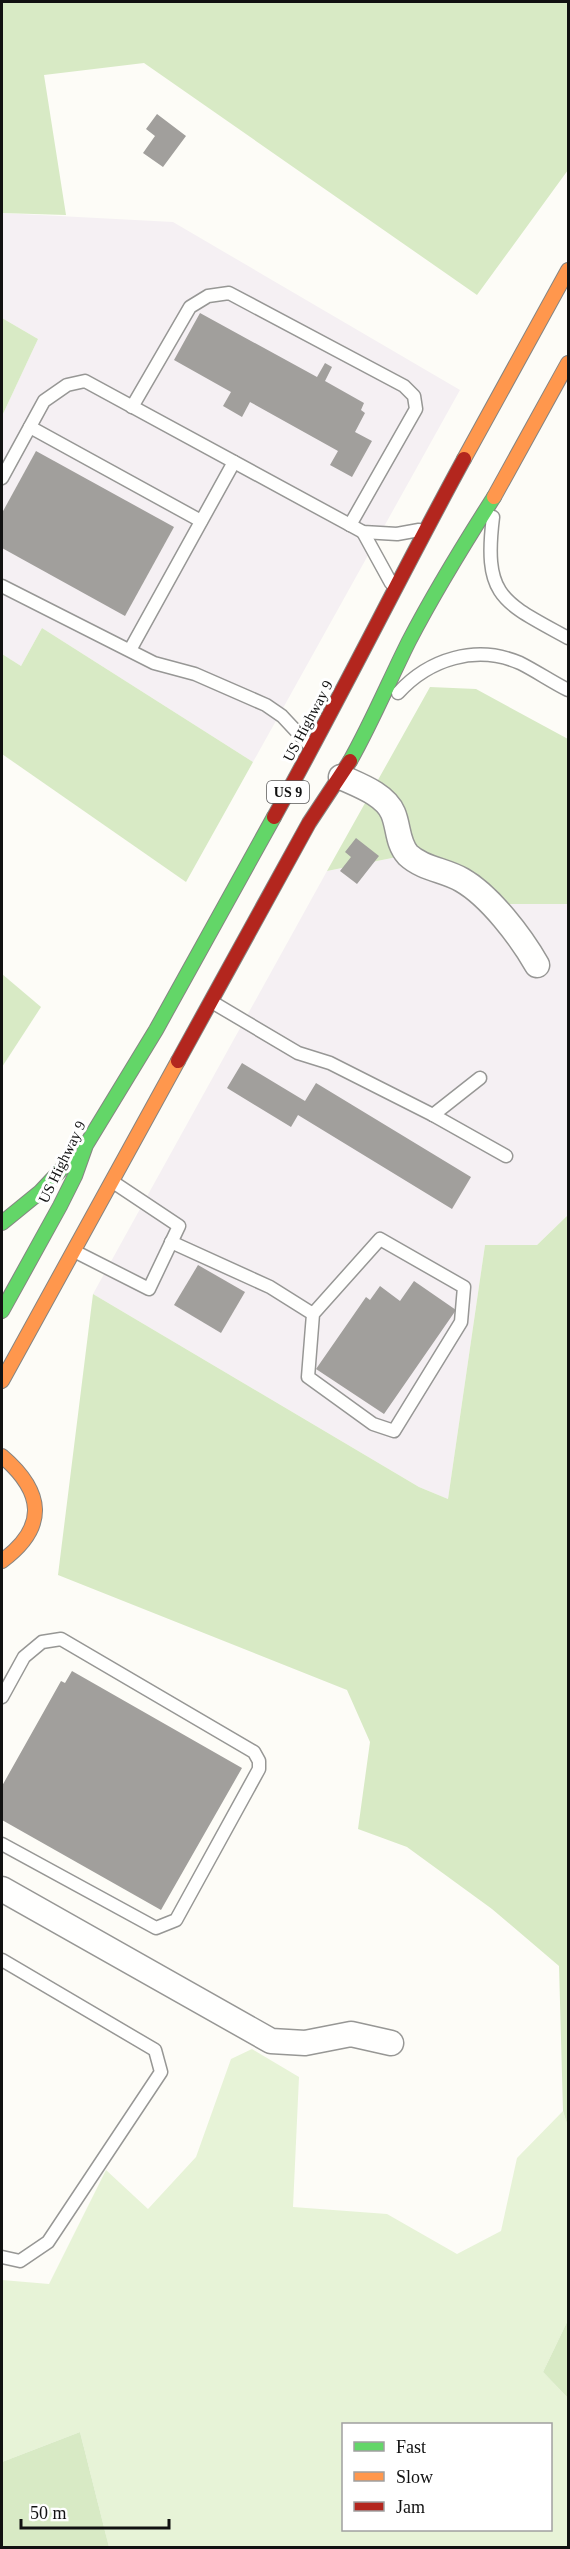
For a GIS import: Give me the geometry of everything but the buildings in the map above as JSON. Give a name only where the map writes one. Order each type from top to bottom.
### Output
[{"type":"highway","name":"US Highway 9","points":[[2,1311],[60,1206],[75,1176],[86,1145],[156,1030],[312,749],[426,528],[568,270]]},
{"type":"highway","name":"US 9","points":[[2,1381],[309,823],[341,777],[373,719],[390,679],[459,549],[495,496],[568,363]]},
{"type":"highway","points":[[2,1223],[40,1192],[86,1145]]},
{"type":"highway","points":[[2,1456],[17,1468],[28,1483],[35,1501],[36,1514],[32,1531],[22,1546],[2,1561]]},
{"type":"street","points":[[341,777],[369,790],[389,807],[402,847],[410,856],[423,865],[460,878],[482,895],[526,945],[537,965]]},
{"type":"street","points":[[2,1889],[272,2041],[305,2043],[351,2034],[391,2043]]},
{"type":"lane","points":[[132,407],[190,307],[208,296],[229,293],[394,380],[414,396],[416,409],[350,525]]},
{"type":"lane","points":[[2,478],[44,402],[68,385],[85,381],[363,532],[397,534],[426,528]]},
{"type":"lane","points":[[30,427],[201,521]]},
{"type":"lane","points":[[130,650],[234,462]]},
{"type":"lane","points":[[495,496],[489,549],[490,567],[496,585],[507,601],[519,611],[568,638]]},
{"type":"lane","points":[[363,532],[394,589]]},
{"type":"lane","points":[[2,586],[154,663],[195,674],[266,705],[282,716],[312,749]]},
{"type":"lane","points":[[373,719],[411,678],[435,663],[456,657],[481,654],[519,663],[568,690]]},
{"type":"lane","points":[[210,1002],[298,1053],[330,1063],[433,1115],[506,1156]]},
{"type":"lane","points":[[433,1115],[480,1078]]},
{"type":"lane","points":[[73,1251],[148,1289],[179,1226],[112,1181]]},
{"type":"lane","points":[[380,1239],[464,1287],[461,1322],[393,1431],[373,1424],[308,1377],[313,1314],[380,1239]]},
{"type":"lane","points":[[171,1242],[270,1287],[313,1314]]},
{"type":"lane","points":[[2,1697],[24,1657],[42,1642],[61,1639],[254,1752],[259,1761],[259,1769],[176,1920],[156,1928],[2,1844]]},
{"type":"lane","points":[[2,1960],[155,2050],[161,2072],[48,2242],[20,2260],[2,2256]]},
{"type":"shaded area","points":[[2,213],[173,222],[460,390],[253,762],[42,628],[21,666],[2,654],[2,416],[38,339],[2,318]]},
{"type":"shaded area","points":[[407,855],[486,904],[568,904],[568,1215],[537,1245],[485,1245],[448,1499],[419,1487],[93,1294],[327,871]]},
{"type":"green space","points":[[2,2],[568,2],[568,170],[477,295],[144,63],[44,75],[66,215],[2,213]]},
{"type":"green space","points":[[2,318],[38,339],[2,416]]},
{"type":"green space","points":[[42,628],[253,762],[186,882],[2,754],[2,654],[21,666]]},
{"type":"green space","points":[[430,687],[476,689],[568,739],[568,904],[486,904],[407,855],[327,871]]},
{"type":"green space","points":[[2,974],[41,1007],[2,1067]]},
{"type":"green space","points":[[568,1215],[568,2127],[563,2111],[559,1966],[492,1909],[407,1847],[358,1829],[370,1742],[347,1690],[58,1575],[93,1294],[419,1487],[448,1499],[485,1245],[537,1245]]},
{"type":"green space","points":[[252,2049],[299,2077],[293,2207],[387,2214],[457,2254],[501,2231],[517,2158],[563,2111],[568,2127],[568,2320],[543,2372],[568,2398],[568,2547],[109,2547],[80,2432],[2,2462],[2,2280],[49,2284],[106,2170],[148,2209],[196,2157],[231,2059]]},
{"type":"green space","points":[[568,2320],[568,2398],[543,2372]]},
{"type":"green space","points":[[80,2432],[109,2547],[2,2547],[2,2462]]},
{"type":"traffic: fast","points":[[350,761],[419,622],[494,497]]},
{"type":"traffic: fast","points":[[2,1311],[60,1206],[75,1176],[86,1145],[156,1030],[274,817]]},
{"type":"traffic: fast","points":[[2,1223],[40,1192],[72,1158]]},
{"type":"traffic: slow","points":[[464,459],[568,270]]},
{"type":"traffic: slow","points":[[494,497],[568,363]]},
{"type":"traffic: slow","points":[[2,1381],[178,1061]]},
{"type":"traffic: slow","points":[[2,1456],[16,1469],[26,1483],[33,1496],[35,1509],[33,1522],[27,1535],[17,1548],[2,1561]]},
{"type":"traffic: jam","points":[[274,817],[464,459]]},
{"type":"traffic: jam","points":[[178,1061],[309,823],[350,761]]}]
